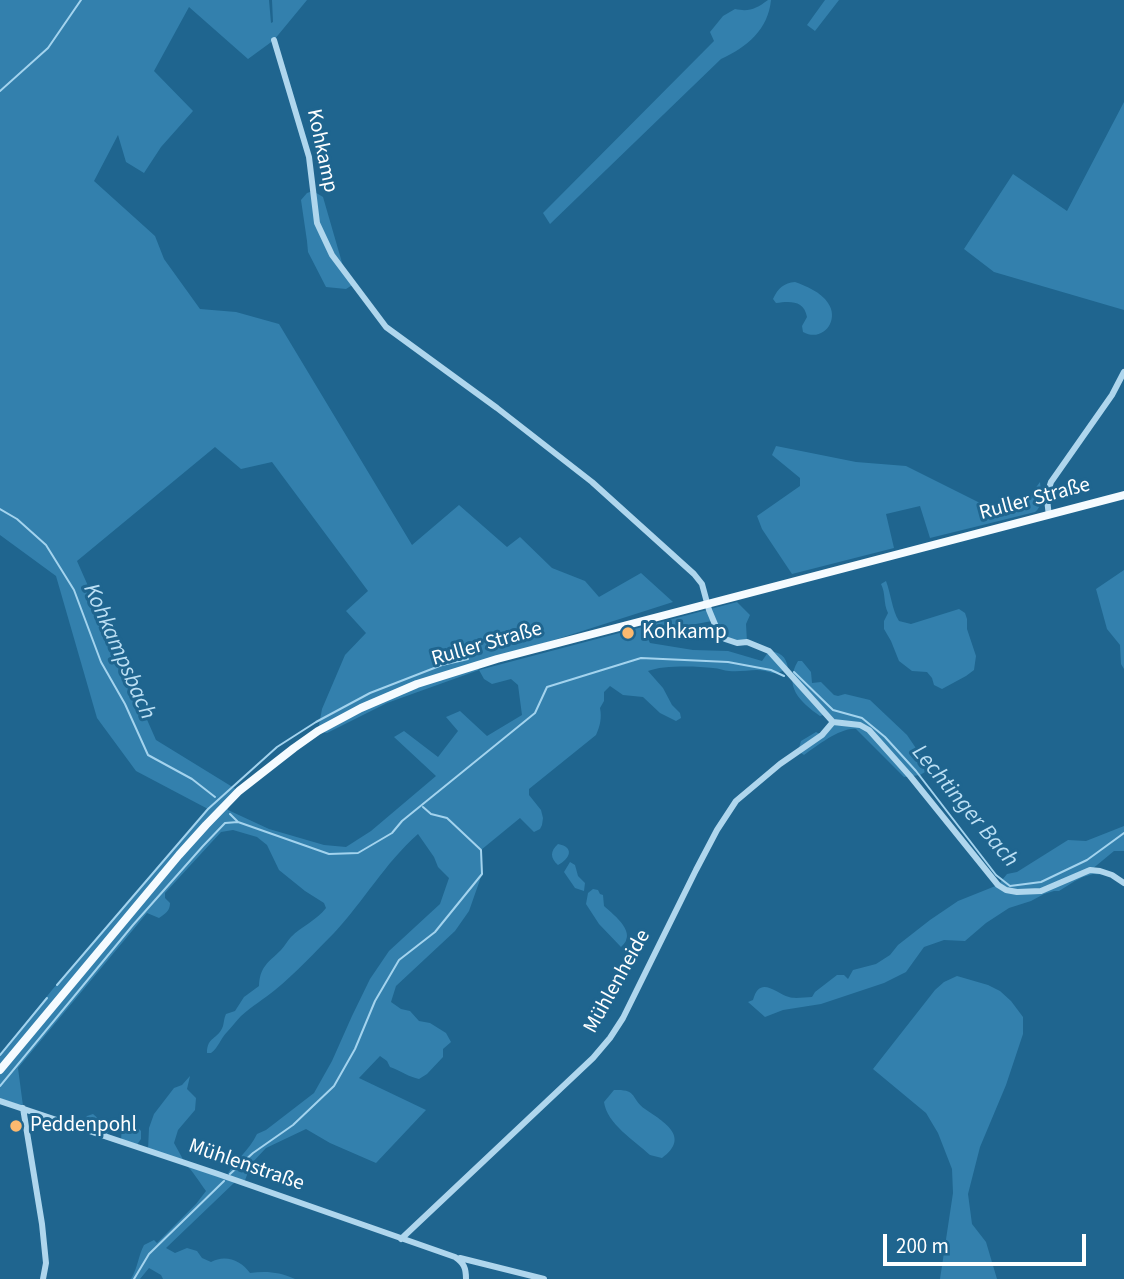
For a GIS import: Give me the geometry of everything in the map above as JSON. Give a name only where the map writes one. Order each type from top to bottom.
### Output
[{"type":"main road","name":"Ruller Straße","points":[[0,1070],[206,825],[239,791],[318,731],[350,713],[444,674],[486,662],[1124,495]]},
{"type":"street","name":"Kohkamp","points":[[274,40],[309,157],[317,223],[332,255],[386,327],[592,482],[694,574],[702,584],[719,634],[725,639],[737,643],[747,642],[769,651],[833,722]]},
{"type":"street","points":[[1049,515],[1046,500],[1051,482],[1112,395],[1124,372]]},
{"type":"street","points":[[833,722],[860,724],[869,730],[910,776],[998,886],[1017,892],[1041,891],[1090,870],[1112,875],[1124,883]]},
{"type":"street","name":"Mühlenheide","points":[[401,1239],[593,1058],[610,1038],[631,1003],[712,840],[736,801],[779,764],[822,735],[833,722]]},
{"type":"street","name":"Mühlenstraße","points":[[0,1101],[401,1239],[544,1279]]},
{"type":"street","points":[[23,1108],[42,1224],[46,1263],[43,1279]]},
{"type":"street","points":[[455,1256],[463,1262],[466,1279]]},
{"type":"shaded area","points":[[0,0],[269,0],[271,23],[272,0],[307,0],[274,40],[248,59],[189,7],[154,71],[193,111],[161,147],[144,173],[126,162],[118,135],[94,181],[155,236],[164,259],[200,309],[236,312],[279,324],[412,545],[459,505],[507,547],[520,537],[552,568],[585,581],[599,597],[641,573],[673,602],[476,665],[479,670],[737,602],[750,615],[746,624],[747,642],[725,639],[712,621],[680,627],[648,639],[650,643],[693,650],[728,651],[762,661],[769,651],[782,655],[786,660],[788,668],[775,673],[689,666],[648,671],[680,713],[681,718],[676,721],[660,713],[643,697],[623,695],[610,686],[604,692],[596,735],[529,789],[529,795],[541,810],[543,818],[540,829],[534,832],[520,818],[481,850],[482,874],[469,911],[455,931],[396,986],[391,1002],[410,1011],[419,1021],[430,1023],[446,1033],[451,1042],[443,1049],[443,1057],[419,1079],[390,1067],[380,1056],[359,1078],[426,1110],[376,1163],[330,1143],[306,1129],[266,1148],[251,1164],[244,1183],[236,1181],[166,1248],[175,1253],[187,1248],[197,1251],[202,1258],[211,1262],[227,1259],[237,1262],[250,1273],[273,1273],[295,1279],[163,1279],[149,1268],[140,1279],[131,1279],[144,1245],[154,1240],[157,1243],[206,1191],[182,1162],[148,1150],[149,1128],[154,1114],[174,1088],[182,1085],[190,1076],[187,1089],[196,1098],[195,1110],[178,1130],[174,1143],[185,1163],[226,1177],[257,1134],[314,1093],[370,979],[389,951],[440,904],[449,878],[438,867],[418,834],[395,857],[334,933],[298,970],[241,1016],[214,1051],[207,1053],[209,1044],[223,1026],[226,1014],[235,1011],[244,997],[259,986],[266,965],[291,937],[326,908],[324,903],[279,870],[267,845],[257,837],[233,830],[221,832],[165,893],[165,898],[170,903],[167,912],[159,918],[147,913],[18,1068],[23,1106],[0,1099],[0,1055],[52,990],[208,809],[136,771],[97,718],[56,576],[0,535]],"holes":[[[215,447],[241,469],[272,462],[368,591],[346,611],[366,633],[345,655],[322,709],[318,731],[327,733],[387,703],[479,670],[484,679],[492,684],[511,679],[518,685],[522,715],[487,736],[460,711],[446,717],[458,731],[438,757],[404,731],[394,737],[436,776],[371,831],[346,847],[324,845],[269,829],[228,810],[226,803],[239,791],[156,740],[77,561]]]},
{"type":"shaded area","points":[[771,0],[766,20],[755,36],[721,59],[550,224],[543,213],[714,41],[710,32],[723,16],[735,9],[752,9]]},
{"type":"shaded area","points":[[825,0],[839,0],[815,31],[807,25]]},
{"type":"shaded area","points":[[1124,102],[1124,310],[994,272],[964,249],[1013,174],[1067,211]]},
{"type":"shaded area","points":[[313,191],[323,197],[345,273],[354,284],[346,289],[326,287],[308,252],[301,200]]},
{"type":"shaded area","points":[[795,282],[825,299],[831,310],[831,323],[817,335],[803,332],[802,326],[807,317],[803,307],[791,302],[776,303],[773,299],[782,287]]},
{"type":"shaded area","points":[[776,446],[856,462],[906,466],[1006,516],[1026,501],[1040,482],[1041,502],[1035,512],[930,538],[920,506],[886,514],[894,548],[792,574],[762,529],[757,516],[800,486],[800,478],[772,455]]},
{"type":"shaded area","points":[[1124,570],[1124,669],[1121,664],[1120,645],[1107,629],[1096,589]]},
{"type":"shaded area","points":[[886,581],[899,621],[911,624],[959,609],[965,613],[976,656],[974,670],[942,689],[934,685],[927,672],[912,671],[899,661],[884,629],[888,613],[881,584]]},
{"type":"shaded area","points":[[798,661],[802,661],[811,672],[812,683],[821,682],[834,695],[845,694],[870,700],[907,735],[924,760],[927,768],[925,772],[904,777],[856,729],[836,734],[804,755],[798,751],[801,741],[816,732],[822,735],[833,722],[826,714],[820,716],[813,711],[796,693],[792,678]]},
{"type":"shaded area","points":[[1124,826],[1124,851],[1114,851],[1091,870],[1112,875],[1093,874],[1083,877],[1059,891],[1009,908],[965,941],[944,940],[924,947],[906,972],[884,983],[821,1004],[783,1010],[765,1017],[748,1002],[764,987],[791,998],[812,997],[837,975],[844,975],[848,979],[853,970],[876,964],[958,901],[998,885],[1007,874],[1017,872],[1068,840],[1086,841]]},
{"type":"shaded area","points":[[558,844],[567,848],[569,853],[558,865],[552,854]]},
{"type":"shaded area","points":[[570,862],[575,865],[578,876],[585,883],[584,891],[575,888],[564,872]]},
{"type":"shaded area","points":[[593,889],[603,895],[604,906],[626,931],[626,942],[621,947],[599,924],[586,904],[588,893]]},
{"type":"shaded area","points":[[957,976],[1000,991],[1023,1017],[1023,1034],[1006,1085],[980,1147],[968,1194],[972,1224],[986,1242],[997,1279],[940,1279],[953,1193],[952,1169],[938,1133],[926,1113],[873,1069],[935,990]]},
{"type":"shaded area","points":[[614,1090],[630,1093],[640,1105],[671,1130],[674,1143],[662,1158],[650,1155],[610,1117],[604,1102]]},
{"type":"shaded area","points":[[93,1114],[101,1121],[109,1123],[110,1129],[106,1136],[89,1130],[84,1120]]},
{"type":"shaded area","points":[[129,1124],[141,1131],[141,1139],[136,1146],[122,1142],[122,1132]]},
{"type":"waterway","name":"Kohkampsbach","points":[[0,91],[48,48],[81,0]]},
{"type":"waterway","name":"Kohkampsbach","points":[[0,509],[17,519],[46,545],[74,590],[101,662],[125,704],[148,755],[192,779],[215,797]]},
{"type":"waterway","name":"Lechtinger Bach","points":[[230,814],[238,822],[329,854],[358,853],[392,833],[402,821],[535,713],[547,687],[641,658],[728,662],[771,670],[784,676]]},
{"type":"waterway","points":[[57,985],[208,809],[277,747],[370,693],[442,665],[468,659]]},
{"type":"waterway","name":"Lechtinger Bach","points":[[794,672],[833,710],[862,718],[885,737],[916,771],[996,875],[1010,886],[1041,882],[1087,860],[1124,833]]},
{"type":"waterway","name":"Lechtinger Bach","points":[[230,1174],[253,1153],[293,1125],[334,1086],[355,1049],[375,1001],[399,960],[435,932],[482,874],[481,850],[447,818],[431,814],[423,807]]},
{"type":"waterway","points":[[0,1086],[133,925],[203,846],[225,823],[238,822]]},
{"type":"waterway","points":[[0,1055],[47,998]]},
{"type":"waterway","name":"Lechtinger Bach","points":[[134,1279],[149,1254],[224,1181]]},
{"type":"place","name":"Kohkamp","points":[[628,633]]},
{"type":"place","name":"Peddenpohl","points":[[16,1126]]}]
